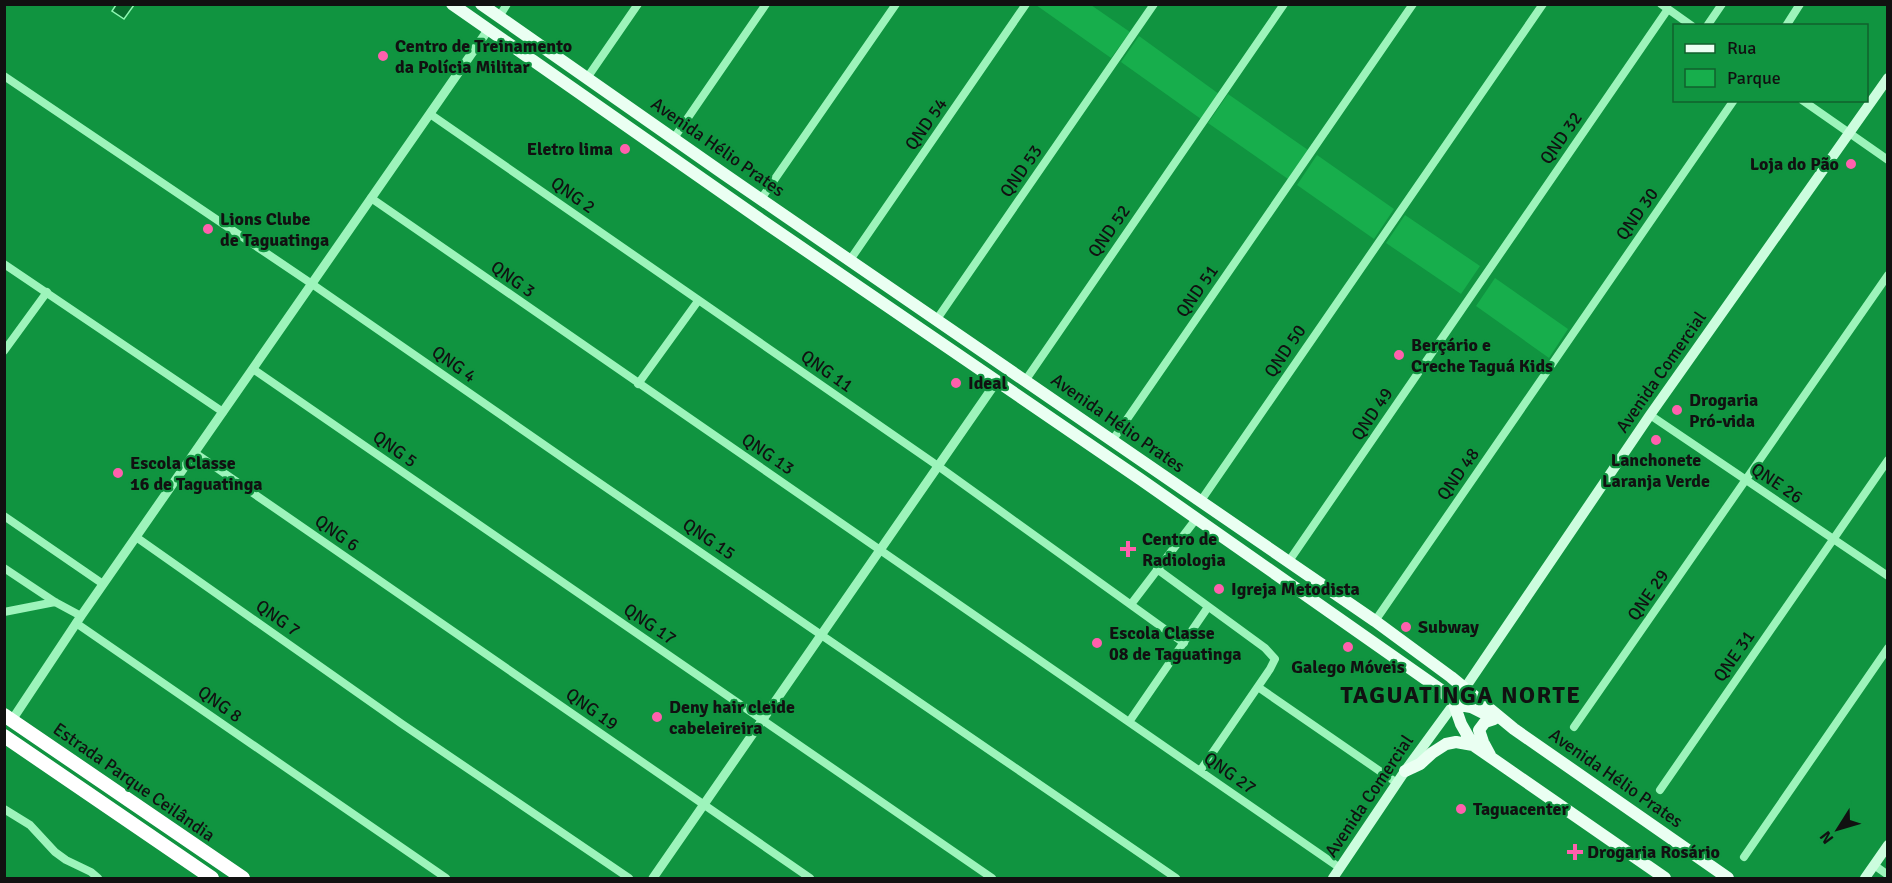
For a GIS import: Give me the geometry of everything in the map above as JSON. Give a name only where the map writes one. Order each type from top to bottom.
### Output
[{"type":"highway","name":"Estrada Parque Ceilândia","points":[[8,717],[243,879]]},
{"type":"highway","name":"Estrada Parque Ceilândia","points":[[4,736],[212,879]]},
{"type":"main road","name":"Avenida Hélio Prates","points":[[452,4],[657,148],[967,359],[1441,690],[1454,704],[1461,724],[1473,745],[1665,879]]},
{"type":"main road","name":"Avenida Hélio Prates","points":[[481,4],[724,174],[1375,621],[1465,688],[1514,729],[1711,873],[1728,879]]},
{"type":"main road","name":"Avenida Comercial","points":[[1465,688],[1650,415],[1887,78]]},
{"type":"main road","points":[[657,148],[678,154],[711,174],[724,174]]},
{"type":"main road","points":[[967,359],[968,357],[973,358],[1014,384],[1025,381]]},
{"type":"main road","points":[[1196,519],[1216,525],[1238,541],[1245,540],[1245,532]]},
{"type":"main road","points":[[1454,704],[1471,707],[1514,729]]},
{"type":"main road","name":"Avenida Comercial","points":[[1333,879],[1404,771],[1454,704]]},
{"type":"main road","points":[[1491,757],[1479,730],[1485,722],[1494,719]]},
{"type":"main road","points":[[1404,771],[1420,764],[1446,744],[1456,742],[1473,745]]},
{"type":"main road","points":[[1865,879],[1887,845]]},
{"type":"street","points":[[499,16],[507,4]]},
{"type":"street","points":[[587,78],[638,4]]},
{"type":"street","points":[[674,138],[766,4]]},
{"type":"street","points":[[761,199],[896,4]]},
{"type":"street","name":"QND 54","points":[[850,260],[1026,4]]},
{"type":"street","name":"QND 53","points":[[937,320],[1154,4]]},
{"type":"street","name":"QND 52","points":[[1025,381],[1284,4]]},
{"type":"street","name":"QND 51","points":[[1112,441],[1413,4]]},
{"type":"street","name":"QND 50","points":[[1200,502],[1543,4]]},
{"type":"street","points":[[1708,24],[1722,4]]},
{"type":"street","points":[[1787,24],[1800,4]]},
{"type":"street","points":[[1665,7],[1689,24]]},
{"type":"street","name":"QND 32","points":[[1479,283],[1665,7]]},
{"type":"street","points":[[8,717],[195,453],[488,30]]},
{"type":"street","name":"QNG 4","points":[[4,76],[312,284],[579,469]]},
{"type":"street","name":"QND 30","points":[[1565,344],[1733,102]]},
{"type":"street","points":[[1805,102],[1887,160]]},
{"type":"street","name":"QNG 2","points":[[430,114],[698,301]]},
{"type":"street","name":"QNG 3","points":[[371,198],[638,384]]},
{"type":"street","points":[[4,264],[223,412]]},
{"type":"street","name":"QNE 29","points":[[1574,727],[1887,275]]},
{"type":"street","name":"QND 49","points":[[1289,561],[1479,283]]},
{"type":"street","points":[[4,351],[47,292]]},
{"type":"street","points":[[638,384],[698,301]]},
{"type":"street","name":"QNG 11","points":[[698,301],[938,466],[1132,603],[1184,643]]},
{"type":"street","name":"QND 48","points":[[1375,621],[1565,344]]},
{"type":"street","name":"QNG 5","points":[[253,369],[520,553]]},
{"type":"street","points":[[653,879],[997,381]]},
{"type":"street","name":"QNG 13","points":[[638,384],[1103,704]]},
{"type":"street","name":"QNE 26","points":[[1650,415],[1887,576]]},
{"type":"street","name":"QNG 6","points":[[195,453],[463,638]]},
{"type":"street","name":"QNE 31","points":[[1660,790],[1887,460]]},
{"type":"street","name":"QNG 15","points":[[579,469],[1176,879]]},
{"type":"street","points":[[4,516],[103,584]]},
{"type":"street","points":[[1132,603],[1196,519]]},
{"type":"street","name":"QNG 7","points":[[136,537],[402,724],[629,879]]},
{"type":"street","name":"QNG 17","points":[[520,553],[990,877]]},
{"type":"street","name":"QNG 8","points":[[4,568],[446,879]]},
{"type":"street","points":[[1157,569],[1274,657],[1274,663],[1200,771]]},
{"type":"street","points":[[4,612],[55,602]]},
{"type":"street","points":[[1129,722],[1208,607]]},
{"type":"street","name":"QNG 19","points":[[463,638],[810,879]]},
{"type":"street","points":[[1744,857],[1887,648]]},
{"type":"street","points":[[1258,687],[1396,783]]},
{"type":"street","name":"QNG 27","points":[[1103,704],[1340,867]]},
{"type":"street","points":[[4,809],[30,825],[55,852],[91,872],[98,879]]},
{"type":"street","points":[[1874,865],[1887,874]]},
{"type":"green space","points":[[1036,5],[1091,5],[1130,32],[1111,58]]},
{"type":"green space","points":[[1139,36],[1219,94],[1201,119],[1121,62]]},
{"type":"green space","points":[[1228,94],[1308,150],[1288,179],[1208,123]]},
{"type":"green space","points":[[1317,155],[1394,209],[1374,239],[1297,185]]},
{"type":"green space","points":[[1405,215],[1480,266],[1461,294],[1386,243]]},
{"type":"green space","points":[[1495,278],[1568,329],[1549,358],[1476,306]]},
{"type":"shaded area","points":[[116,5],[134,5],[124,19],[112,11]]},
{"type":"place","name":"Centro de Treinamento da Polícia Militar","points":[[383,56]]},
{"type":"place","name":"Eletro lima","points":[[625,149]]},
{"type":"place","name":"Loja do Pão","points":[[1851,164]]},
{"type":"place","name":"Lions Clube de Taguatinga","points":[[208,229]]},
{"type":"place","name":"Berçário e Creche Taguá Kids","points":[[1399,355]]},
{"type":"place","name":"Ideal","points":[[956,383]]},
{"type":"place","name":"Drogaria Pró-vida","points":[[1677,410]]},
{"type":"place","name":"Lanchonete Laranja Verde","points":[[1656,440]]},
{"type":"place","name":"Escola Classe 16 de Taguatinga","points":[[118,473]]},
{"type":"place","name":"Centro de Radiologia","points":[[1128,549]]},
{"type":"place","name":"Igreja Metodista","points":[[1219,589]]},
{"type":"place","name":"Subway","points":[[1406,627]]},
{"type":"place","name":"Escola Classe 08 de Taguatinga","points":[[1097,643]]},
{"type":"place","name":"Galego Móveis","points":[[1348,647]]},
{"type":"place","name":"Deny hair cleide cabeleireira","points":[[657,717]]},
{"type":"place","name":"Taguacenter","points":[[1461,809]]},
{"type":"place","name":"Drogaria Rosário","points":[[1575,852]]},
{"type":"district","name":"TAGUATINGA NORTE","points":[[1461,695]]}]
